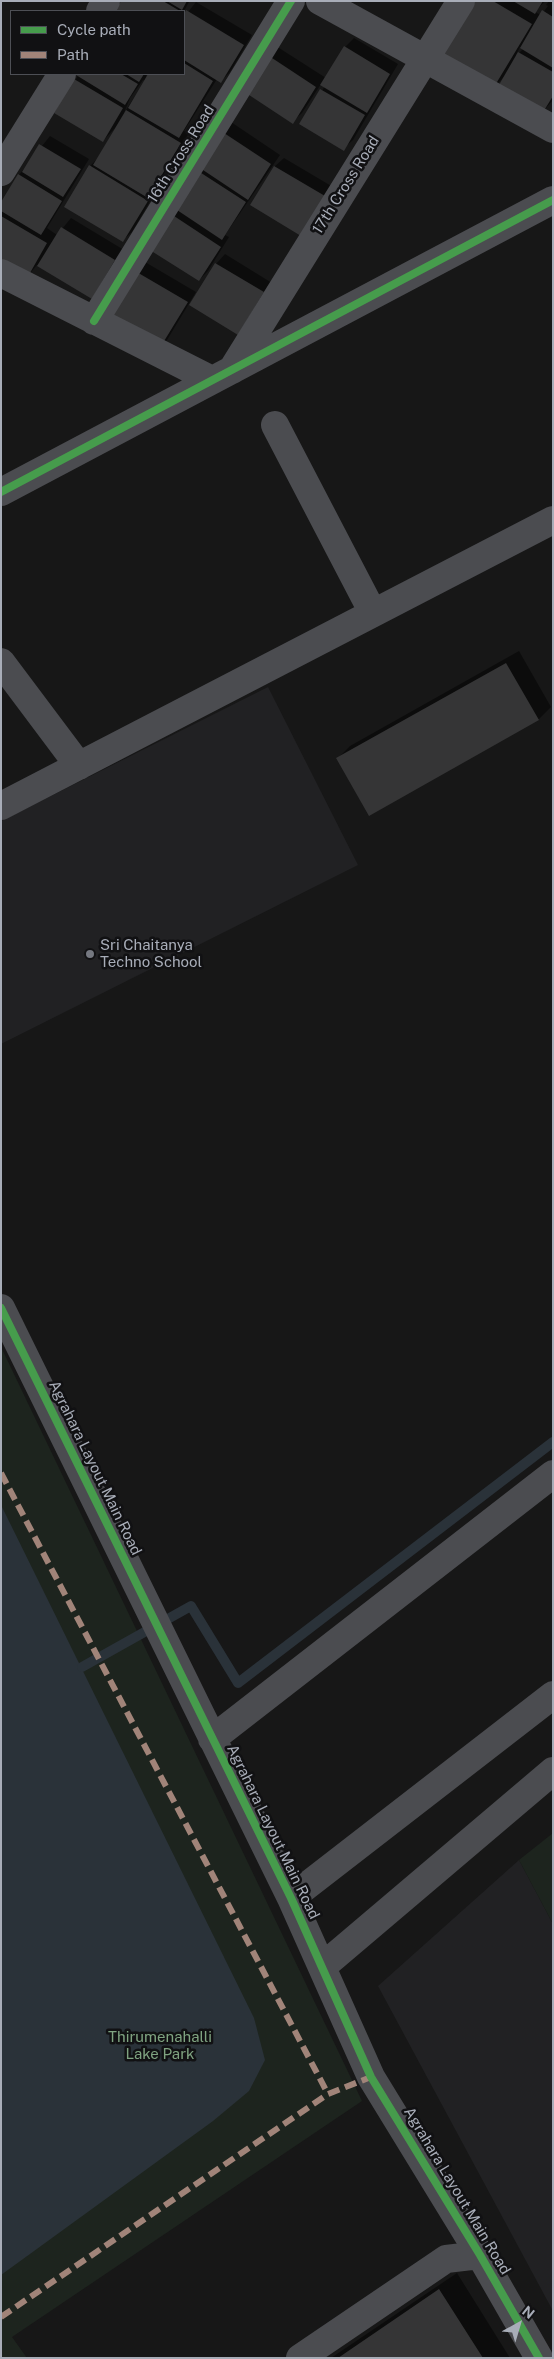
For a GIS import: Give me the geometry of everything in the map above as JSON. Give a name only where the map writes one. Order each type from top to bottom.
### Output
[{"type":"street","name":"16th Cross Road","points":[[94,321],[291,1]]},
{"type":"street","points":[[320,1],[553,129]]},
{"type":"street","name":"17th Cross Road","points":[[222,375],[461,1]]},
{"type":"street","points":[[1,172],[61,75]]},
{"type":"street","points":[[1,492],[553,200]]},
{"type":"street","points":[[1,273],[94,321],[222,375]]},
{"type":"street","points":[[276,425],[373,613]]},
{"type":"street","points":[[1,806],[553,520]]},
{"type":"street","points":[[1,662],[79,766]]},
{"type":"street","name":"Agrahara Layout Main Road","points":[[1,1308],[291,1898],[371,2077],[480,2255],[540,2358]]},
{"type":"street","points":[[212,1739],[553,1474]]},
{"type":"street","points":[[291,1898],[553,1695]]},
{"type":"street","points":[[322,1967],[553,1771]]},
{"type":"street","points":[[300,2358],[446,2259],[480,2255]]},
{"type":"shaded area","name":"Sri Chaitanya Techno School","points":[[268,687],[358,865],[1,1044],[1,821]]},
{"type":"shaded area","points":[[1,1505],[254,2018],[265,2060],[249,2091],[213,2121],[1,2275]]},
{"type":"shaded area","points":[[519,1860],[553,1924],[553,2311],[378,1986]]},
{"type":"green space","name":"Thirumenahalli Lake Park","points":[[1,1347],[362,2101],[12,2337],[27,2358],[1,2358]]},
{"type":"green space","points":[[553,1833],[553,1924],[519,1860]]},
{"type":"building","points":[[121,1],[163,1],[178,10],[116,10]]},
{"type":"building","points":[[167,1],[187,1],[182,10]]},
{"type":"building","points":[[474,1],[493,1],[532,24],[491,92],[439,61]]},
{"type":"building","points":[[513,1],[543,1],[535,14]]},
{"type":"building","points":[[186,10],[244,45],[221,83],[185,61]]},
{"type":"building","points":[[542,10],[553,17],[553,68],[520,48]]},
{"type":"building","points":[[344,46],[390,74],[367,113],[320,85]]},
{"type":"building","points":[[518,52],[553,72],[553,96],[540,117],[496,90]]},
{"type":"building","points":[[266,54],[316,87],[293,124],[243,91]]},
{"type":"building","points":[[185,64],[213,81],[179,138],[128,108],[147,75],[185,75]]},
{"type":"building","points":[[76,75],[123,75],[138,84],[125,105]]},
{"type":"building","points":[[128,75],[143,75],[139,82]]},
{"type":"building","points":[[74,79],[123,108],[103,142],[54,113]]},
{"type":"building","points":[[320,89],[365,115],[344,151],[299,124]]},
{"type":"building","points":[[126,110],[181,143],[148,198],[93,165]]},
{"type":"building","points":[[221,131],[271,164],[248,200],[197,166]]},
{"type":"building","points":[[39,144],[81,169],[63,197],[22,172]]},
{"type":"building","points":[[89,165],[148,201],[123,242],[64,207]]},
{"type":"building","points":[[274,166],[325,196],[301,236],[250,205]]},
{"type":"building","points":[[195,169],[246,202],[222,240],[171,206]]},
{"type":"building","points":[[18,174],[62,201],[41,235],[1,211],[1,202]]},
{"type":"building","points":[[168,212],[221,247],[199,281],[145,247]]},
{"type":"building","points":[[1,216],[47,243],[26,280],[1,265]]},
{"type":"building","points":[[61,227],[115,260],[92,299],[37,266]]},
{"type":"building","points":[[215,263],[264,292],[238,335],[189,305]]},
{"type":"building","points":[[135,271],[188,302],[158,351],[107,320]]},
{"type":"building","points":[[506,663],[539,720],[369,816],[336,758]]},
{"type":"building","points":[[439,2289],[483,2358],[338,2358]]},
{"type":"waterway","points":[[82,1667],[191,1606],[238,1683],[553,1442]]},
{"type":"marked path","points":[[1,1473],[328,2094]]},
{"type":"marked path","points":[[1,2317],[328,2094],[371,2077]]},
{"type":"cycle path","points":[[94,321],[291,1]]},
{"type":"cycle path","points":[[1,492],[553,200]]},
{"type":"cycle path","points":[[1,1308],[291,1898],[371,2077],[480,2255],[539,2358]]},
{"type":"place","name":"Sri Chaitanya Techno School","points":[[90,954]]}]
